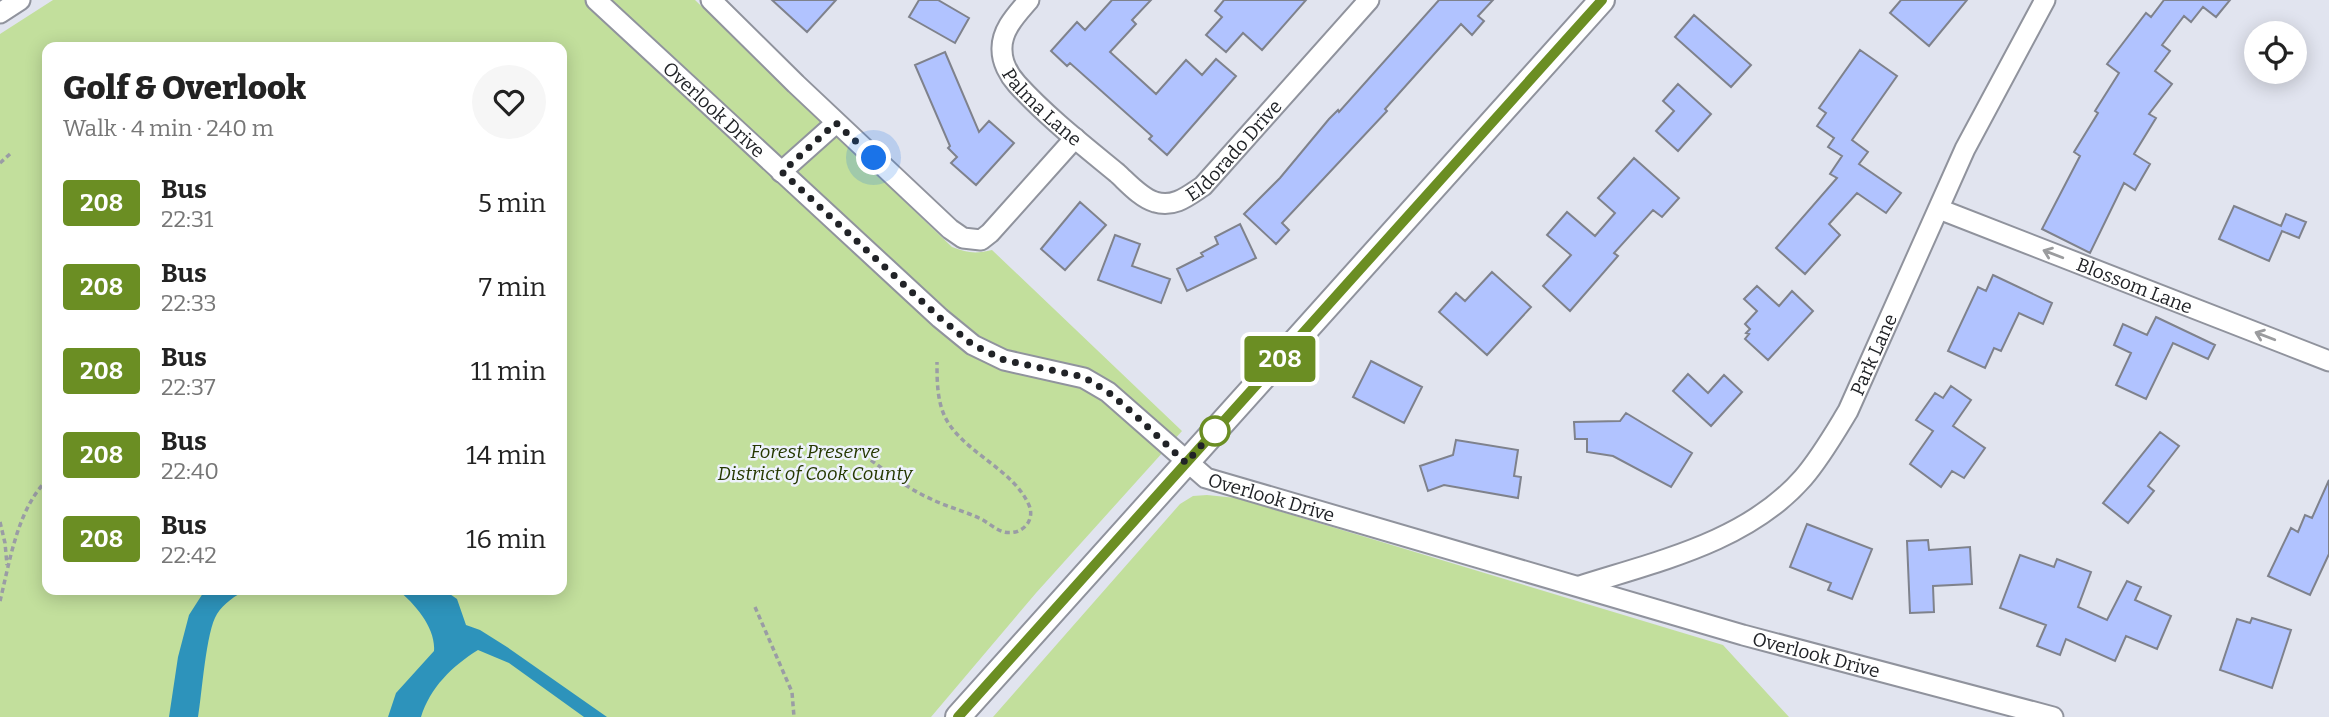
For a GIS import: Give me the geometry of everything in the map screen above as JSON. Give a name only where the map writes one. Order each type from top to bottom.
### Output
[{"type":"main road","points":[[958,717],[1602,0]]},
{"type":"street","points":[[0,13],[20,0]]},
{"type":"street","name":"Overlook Drive","points":[[596,0],[940,318],[973,345],[1004,360],[1084,377],[1108,392],[1206,478],[1744,635],[2053,717]]},
{"type":"street","points":[[711,0],[836,123],[782,172]]},
{"type":"street","name":"Palma Lane","points":[[836,123],[950,229],[962,238],[981,240],[1075,138],[1016,83],[1006,68],[1002,51],[1004,35],[1013,18],[1029,0]]},
{"type":"street","name":"Eldorado Drive","points":[[1075,138],[1152,202],[1168,205],[1186,198],[1203,186],[1369,0]]},
{"type":"street","name":"Park Lane","points":[[1580,586],[1719,540],[1753,520],[1803,478],[1848,411],[1965,149],[2045,0]]},
{"type":"street","name":"Blossom Lane","points":[[1939,209],[2329,361]]},
{"type":"path","points":[[0,163],[10,154]]},
{"type":"path","points":[[864,455],[905,486],[938,503],[984,520],[1002,532],[1013,533],[1029,523],[1031,515],[1027,500],[948,423],[937,390],[937,362]]},
{"type":"path","points":[[0,601],[25,515],[42,488]]},
{"type":"path","points":[[0,522],[8,571]]},
{"type":"path","points":[[755,607],[792,692],[794,717]]},
{"type":"green space","name":"Forest Preserve District of Cook County","points":[[53,0],[695,0],[952,247],[972,252],[992,250],[1182,431],[1036,593],[931,717],[0,717],[0,34]]},
{"type":"green space","points":[[1193,496],[1236,498],[1723,645],[1789,717],[993,717],[1180,504]]},
{"type":"water","points":[[202,595],[237,595],[223,606],[213,622],[198,717],[169,717],[178,657],[189,615]]},
{"type":"water","points":[[403,595],[451,595],[457,599],[466,625],[480,630],[507,647],[607,717],[584,717],[509,663],[478,650],[459,663],[436,687],[421,717],[388,717],[396,693],[434,651],[428,625]]},
{"type":"building","points":[[772,0],[836,0],[807,32]]},
{"type":"building","points":[[919,0],[938,0],[969,18],[955,43],[909,17]]},
{"type":"building","points":[[1112,0],[1151,0],[1132,20],[1136,24],[1110,52],[1156,94],[1186,60],[1202,75],[1216,59],[1236,76],[1167,155],[1149,139],[1152,136],[1070,63],[1067,66],[1051,51],[1077,22],[1085,30]]},
{"type":"building","points":[[1224,0],[1306,0],[1262,50],[1243,33],[1226,52],[1206,35],[1222,17],[1215,11]]},
{"type":"building","points":[[1439,0],[1493,0],[1478,16],[1484,21],[1472,35],[1461,24],[1385,109],[1387,111],[1282,223],[1289,230],[1276,244],[1244,214],[1280,178],[1329,119],[1338,110],[1339,112]]},
{"type":"building","points":[[1901,0],[1967,0],[1929,46],[1890,13]]},
{"type":"building","points":[[2164,0],[2230,0],[2216,17],[2203,7],[2191,22],[2184,16],[2162,45],[2170,51],[2155,71],[2172,84],[2149,114],[2156,118],[2134,154],[2150,164],[2135,190],[2124,183],[2090,253],[2042,229],[2080,156],[2074,152],[2119,73],[2107,64],[2146,13],[2151,17]]},
{"type":"building","points":[[1694,15],[1751,65],[1731,87],[1675,37]]},
{"type":"building","points":[[1860,50],[1897,76],[1852,140],[1868,152],[1859,164],[1901,193],[1886,213],[1857,193],[1829,224],[1840,235],[1805,274],[1776,248],[1837,178],[1830,174],[1842,156],[1828,147],[1834,138],[1817,126],[1826,113],[1819,108]]},
{"type":"building","points":[[945,52],[979,132],[989,121],[1014,143],[976,185],[951,163],[957,157],[948,148],[950,146],[915,65]]},
{"type":"building","points":[[1678,84],[1711,114],[1678,151],[1656,131],[1674,111],[1663,101]]},
{"type":"building","points":[[1634,158],[1679,198],[1662,217],[1653,210],[1614,253],[1618,256],[1570,311],[1543,286],[1571,255],[1547,235],[1567,212],[1595,236],[1615,213],[1598,198]]},
{"type":"building","points":[[1080,202],[1106,225],[1065,270],[1041,249]]},
{"type":"building","points":[[2234,206],[2281,226],[2286,214],[2306,222],[2299,238],[2282,231],[2269,261],[2219,239]]},
{"type":"building","points":[[1240,224],[1256,258],[1187,291],[1177,269],[1203,256],[1201,253],[1218,244],[1215,237]]},
{"type":"building","points":[[1115,235],[1140,244],[1132,266],[1170,279],[1161,303],[1098,280]]},
{"type":"building","points":[[1492,272],[1531,307],[1487,355],[1439,312],[1456,293],[1465,301]]},
{"type":"building","points":[[1993,275],[2052,303],[2043,324],[2019,313],[2001,351],[1994,348],[1985,368],[1948,351],[1978,287],[1986,291]]},
{"type":"building","points":[[1757,286],[1779,306],[1792,291],[1813,311],[1768,360],[1745,339],[1750,329],[1745,324],[1757,311],[1744,299]]},
{"type":"building","points":[[2156,317],[2215,345],[2208,359],[2173,343],[2146,399],[2116,385],[2131,353],[2114,345],[2123,324],[2147,335]]},
{"type":"building","points":[[1371,361],[1422,387],[1404,423],[1353,397]]},
{"type":"building","points":[[1688,374],[1708,393],[1724,375],[1742,392],[1711,426],[1673,391]]},
{"type":"building","points":[[1951,386],[1971,400],[1953,426],[1985,448],[1964,478],[1952,471],[1941,487],[1910,464],[1933,431],[1916,420],[1935,393],[1943,398]]},
{"type":"building","points":[[1626,413],[1692,453],[1671,487],[1613,456],[1587,452],[1587,439],[1575,439],[1574,422],[1620,421]]},
{"type":"building","points":[[2160,432],[2179,446],[2148,486],[2154,491],[2128,523],[2103,503]]},
{"type":"building","points":[[1456,440],[1518,450],[1514,476],[1521,477],[1518,498],[1444,485],[1428,491],[1420,466],[1453,455]]},
{"type":"building","points":[[2329,480],[2329,554],[2310,595],[2268,576],[2291,528],[2298,532],[2305,515],[2312,518]]},
{"type":"building","points":[[1807,524],[1872,549],[1852,599],[1828,590],[1831,583],[1790,567]]},
{"type":"building","points":[[1928,540],[1929,550],[1970,547],[1972,584],[1933,586],[1934,612],[1910,613],[1907,541]]},
{"type":"building","points":[[2020,555],[2054,567],[2057,559],[2091,572],[2078,607],[2107,620],[2127,581],[2141,587],[2135,600],[2171,616],[2157,649],[2126,636],[2115,661],[2066,639],[2060,655],[2037,646],[2046,625],[2000,608]]},
{"type":"building","points":[[2252,618],[2291,630],[2272,688],[2220,670],[2237,619],[2250,623]]},
{"type":"bus line","name":"208","points":[[958,717],[1602,0]]},
{"type":"route","points":[[874,158],[836,123],[782,172],[940,318],[973,345],[1004,360],[1084,377],[1108,392],[1133,413],[1186,463],[1222,422],[1215,431]]}]
